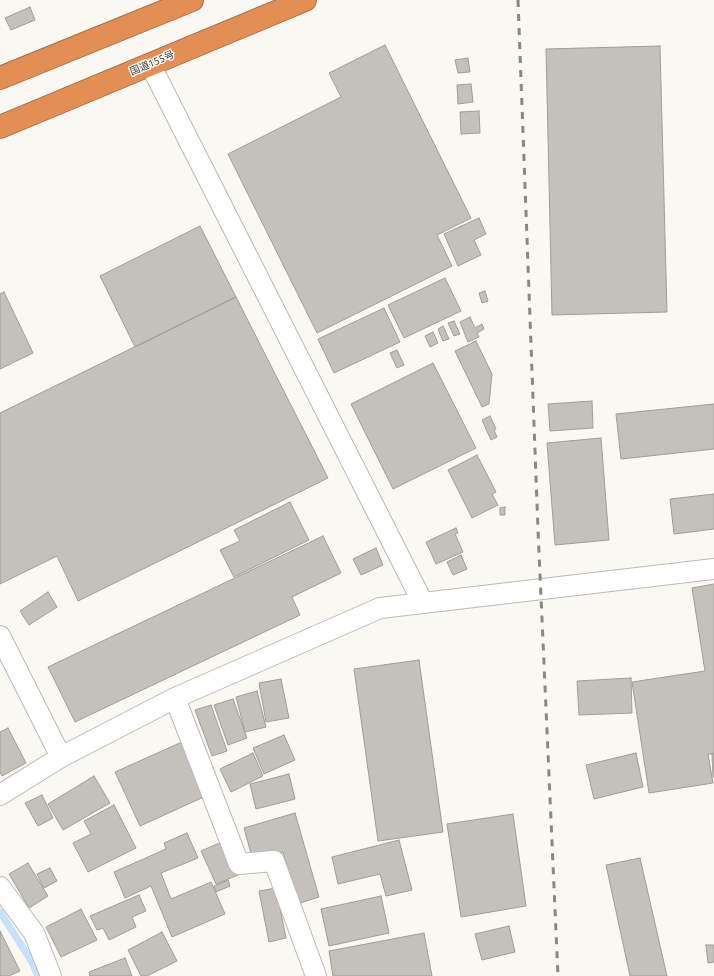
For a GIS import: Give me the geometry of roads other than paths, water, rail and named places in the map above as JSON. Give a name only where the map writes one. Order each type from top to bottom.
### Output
[{"type":"highway","points":[[0,78],[192,0]]},
{"type":"highway","name":"国道155号","points":[[0,127],[305,0]]},
{"type":"street","points":[[150,64],[423,602]]},
{"type":"street","points":[[0,795],[61,757],[175,698],[380,608],[714,569]]},
{"type":"street","points":[[0,636],[61,757]]},
{"type":"street","points":[[175,698],[239,864],[274,861],[316,976]]},
{"type":"street","points":[[0,887],[34,933],[51,976]]},
{"type":"waterway","points":[[0,912],[32,962],[38,976]]},
{"type":"railway","points":[[518,0],[538,530],[558,976]]}]
